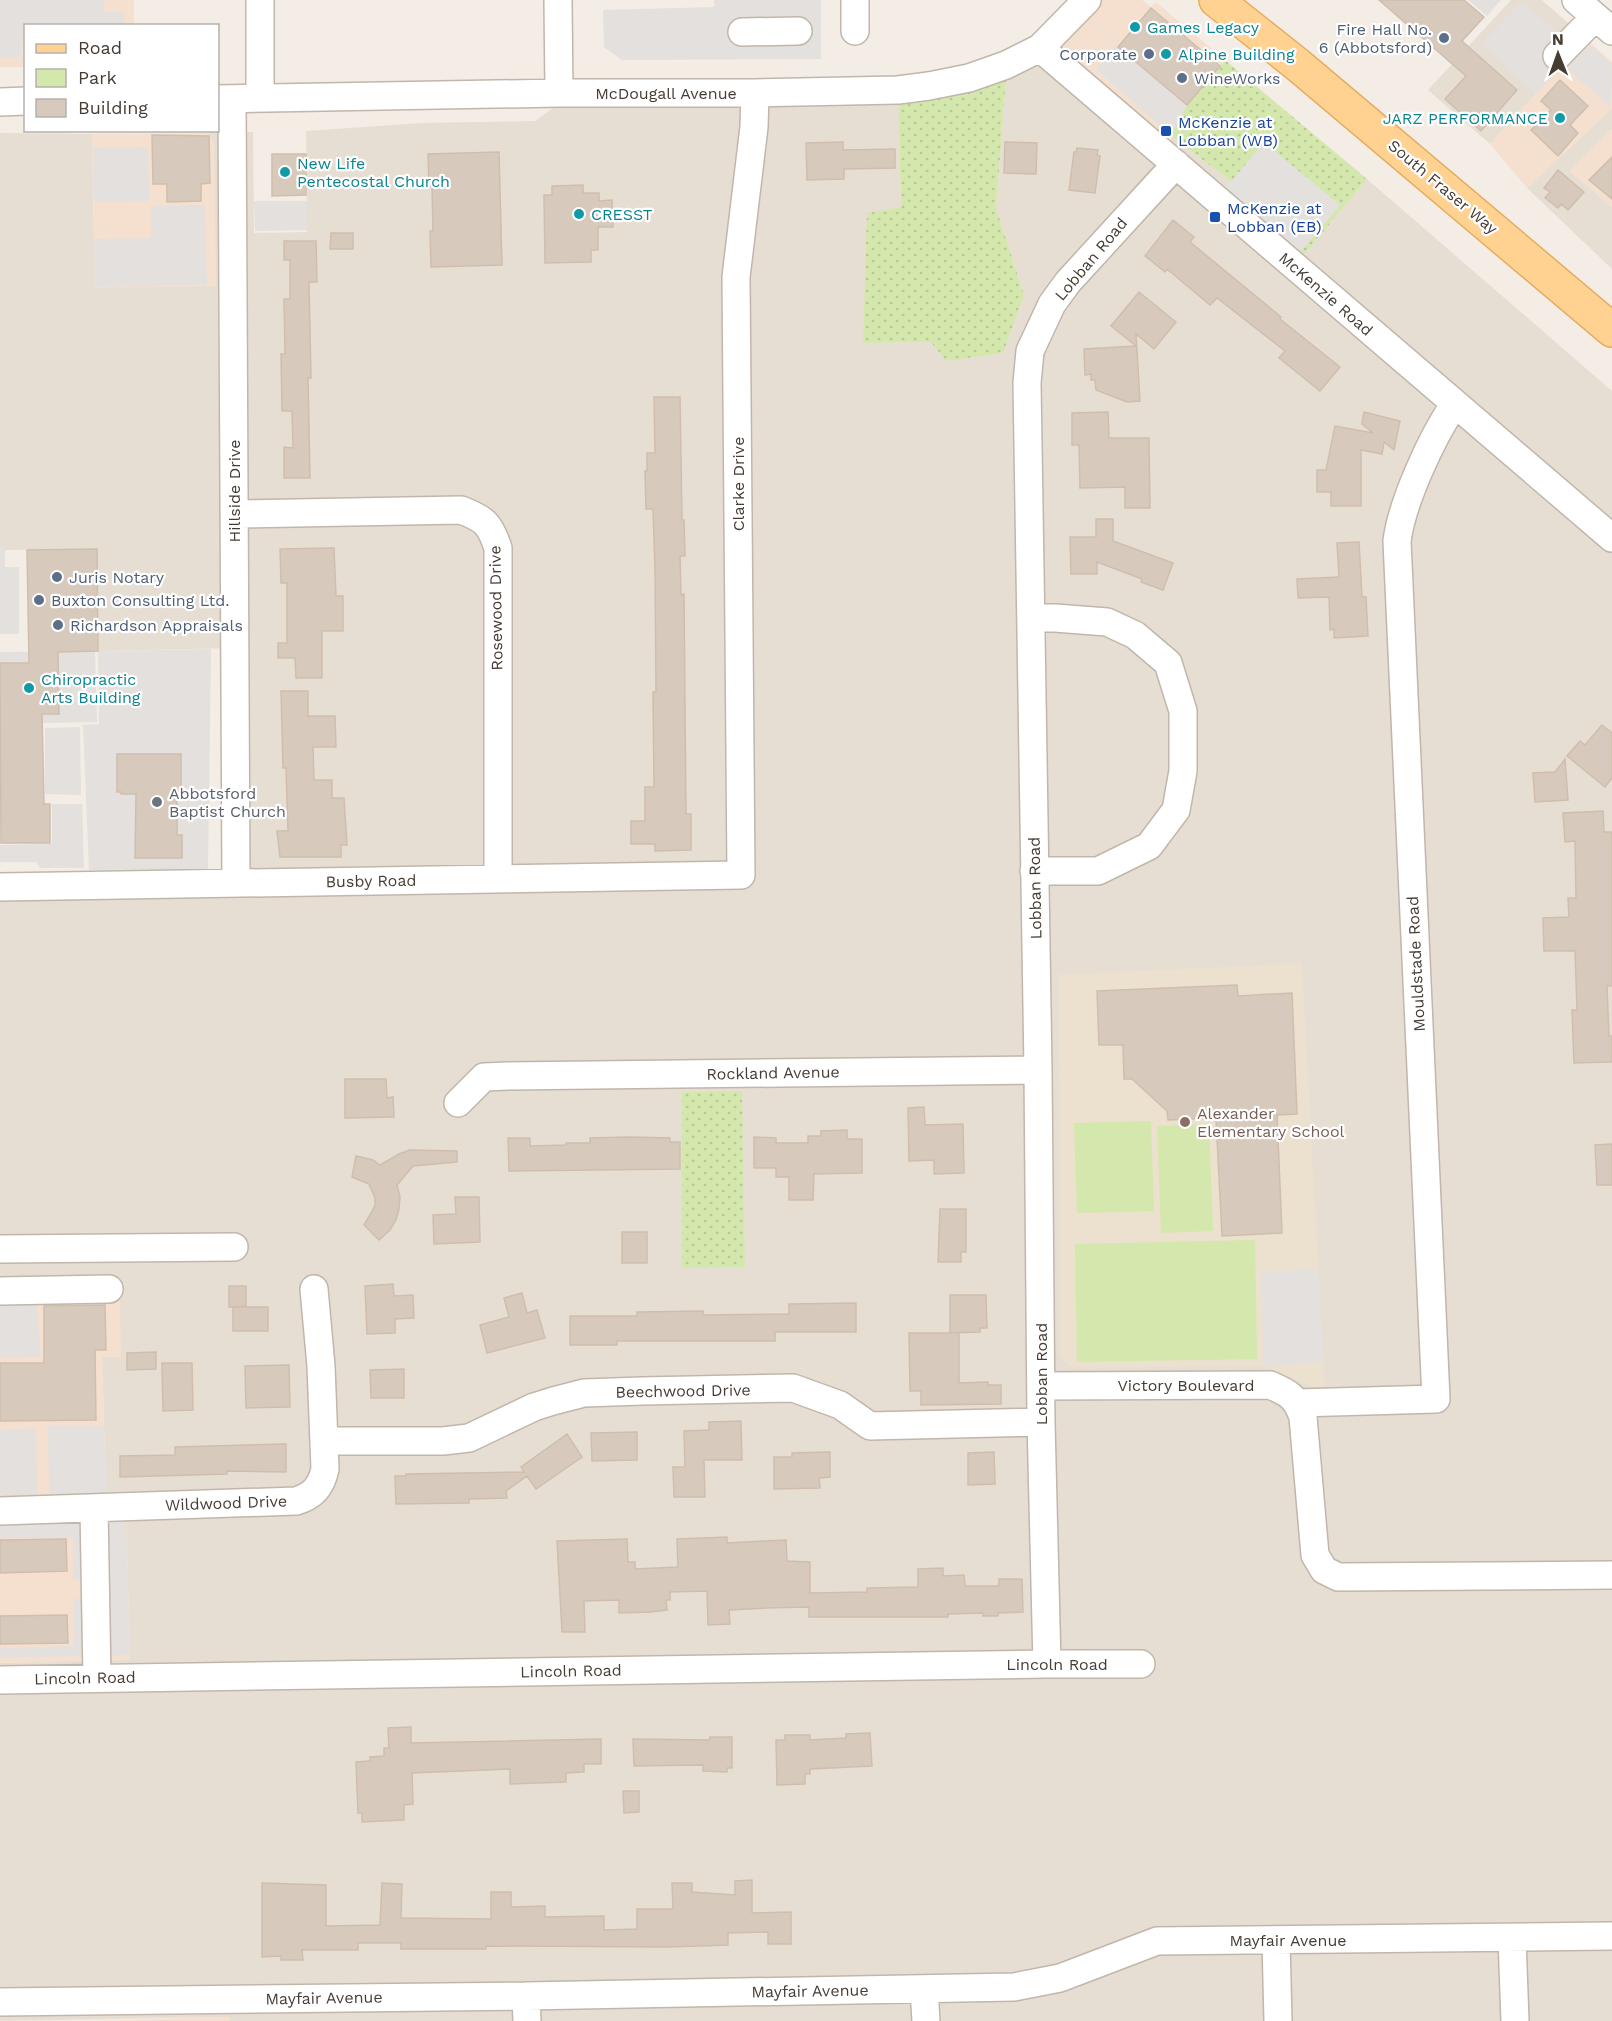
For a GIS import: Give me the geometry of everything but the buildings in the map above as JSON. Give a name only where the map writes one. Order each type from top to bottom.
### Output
[{"type":"main road","name":"South Fraser Way","points":[[1216,0],[1298,65],[1612,330]]},
{"type":"street","points":[[260,0],[260,99]]},
{"type":"street","points":[[558,0],[560,93]]},
{"type":"street","points":[[855,0],[855,31]]},
{"type":"street","name":"McDougall Avenue","points":[[225,99],[898,90],[969,78],[1006,65],[1040,48],[1087,0]]},
{"type":"street","points":[[1557,56],[1595,16]]},
{"type":"street","points":[[742,32],[798,31]]},
{"type":"street","name":"McKenzie Road","points":[[1040,48],[1612,538]]},
{"type":"street","name":"Clarke Drive","points":[[741,875],[736,278],[754,127],[754,93]]},
{"type":"street","name":"Hillside Drive","points":[[225,99],[235,514],[236,883]]},
{"type":"street","points":[[0,102],[24,101]]},
{"type":"street","name":"Lobban Road","points":[[1047,1664],[1041,1422],[1027,383],[1030,351],[1052,304],[1068,282],[1176,164]]},
{"type":"street","name":"Mouldstade Road","points":[[1298,1403],[1436,1399],[1397,541],[1400,520],[1407,500],[1442,423],[1454,405]]},
{"type":"street","name":"Rosewood Drive","points":[[235,514],[461,510],[480,517],[492,529],[498,548],[498,879]]},
{"type":"street","points":[[1031,618],[1107,622],[1135,635],[1168,663],[1183,711],[1184,771],[1176,810],[1149,846],[1098,871],[1034,871]]},
{"type":"street","name":"Busby Road","points":[[0,887],[741,875]]},
{"type":"street","name":"Rockland Avenue","points":[[464,1098],[484,1077],[1038,1070]]},
{"type":"street","points":[[0,1249],[234,1247]]},
{"type":"street","name":"Wildwood Drive","points":[[0,1511],[296,1501],[313,1494],[322,1482],[325,1469],[321,1366],[314,1288]]},
{"type":"street","points":[[0,1291],[109,1289]]},
{"type":"street","name":"Victory Boulevard","points":[[1042,1386],[1270,1385],[1286,1392],[1298,1403]]},
{"type":"street","name":"Beechwood Drive","points":[[324,1441],[443,1441],[469,1438],[534,1407],[584,1393],[793,1388],[840,1405],[870,1426],[1041,1422]]},
{"type":"street","points":[[1298,1403],[1303,1417],[1315,1556],[1319,1575],[1338,1577],[1612,1575]]},
{"type":"street","points":[[94,1508],[97,1678]]},
{"type":"street","name":"Lincoln Road","points":[[0,1680],[1142,1664]]},
{"type":"street","name":"Mayfair Avenue","points":[[0,2002],[526,2009],[924,1989],[1014,1987],[1060,1978],[1157,1941],[1612,1936]]},
{"type":"street","points":[[1512,1938],[1515,2021]]},
{"type":"street","points":[[1275,1941],[1278,2021]]},
{"type":"street","points":[[924,1989],[926,2021]]},
{"type":"shaded area","points":[[0,0],[134,0],[134,24],[24,24],[24,67],[0,67]]},
{"type":"shaded area","points":[[0,0],[104,0],[104,12],[124,12],[124,24],[24,24],[21,57],[0,58]]},
{"type":"shaded area","points":[[714,0],[821,0],[821,59],[622,60],[604,47],[603,10],[714,7]]},
{"type":"shaded area","points":[[1091,0],[1142,0],[1151,7],[1156,2],[1225,60],[1187,105],[1171,136],[1148,138],[1045,48]]},
{"type":"shaded area","points":[[1468,0],[1501,0],[1487,16]]},
{"type":"shaded area","points":[[1511,0],[1542,0],[1586,39],[1490,144],[1428,90]]},
{"type":"shaded area","points":[[1522,1],[1575,49],[1535,93],[1482,44]]},
{"type":"shaded area","points":[[1586,39],[1612,62],[1612,108],[1527,188],[1490,144]]},
{"type":"shaded area","points":[[1115,45],[1187,105],[1171,136],[1096,69]]},
{"type":"shaded area","points":[[1590,45],[1612,64],[1611,107],[1566,68]]},
{"type":"shaded area","points":[[1040,53],[1171,162],[1171,136],[1231,181],[1224,190],[1303,256],[1367,179],[1612,391],[1612,2021],[230,2021],[230,2017],[0,2021],[0,1663],[130,1659],[126,1517],[106,1495],[102,1357],[120,1357],[0,1285],[0,892],[241,888],[238,648],[98,651],[97,549],[0,550],[0,133],[92,134],[95,288],[214,143],[208,133],[253,132],[254,233],[307,232],[306,131],[422,123],[535,121],[567,98],[898,92],[901,207],[863,343],[931,342],[1024,295],[996,208],[1007,69]]},
{"type":"shaded area","points":[[1612,108],[1612,129],[1570,171],[1612,207],[1612,269],[1527,188]]},
{"type":"shaded area","points":[[1612,129],[1612,207],[1570,171]]},
{"type":"shaded area","points":[[208,133],[214,143],[216,286],[95,288],[92,134]]},
{"type":"shaded area","points":[[1264,142],[1340,205],[1300,253],[1224,190]]},
{"type":"shaded area","points":[[148,147],[149,201],[94,202],[93,148]]},
{"type":"shaded area","points":[[254,201],[307,201],[307,230],[255,231]]},
{"type":"shaded area","points":[[205,205],[207,285],[95,287],[94,239],[151,238],[151,206]]},
{"type":"shaded area","points":[[0,547],[5,547],[5,567],[19,567],[19,634],[0,634]]},
{"type":"shaded area","name":"Abbotsford Baptist Church","points":[[211,649],[208,869],[89,870],[83,725],[99,724],[98,651]]},
{"type":"shaded area","points":[[95,651],[97,722],[0,724],[0,715],[59,714],[58,662],[0,663],[0,652]]},
{"type":"shaded area","points":[[80,727],[81,795],[45,794],[45,728]]},
{"type":"shaded area","points":[[52,804],[82,804],[84,868],[40,868],[36,862],[0,862],[0,845],[52,844]]},
{"type":"shaded area","name":"Alexander Elementary School","points":[[1302,963],[1325,1392],[1264,1366],[1071,1367],[1060,1356],[1059,975]]},
{"type":"shaded area","points":[[1318,1269],[1323,1362],[1264,1366],[1261,1272]]},
{"type":"shaded area","points":[[119,1281],[121,1357],[102,1357],[106,1495],[0,1498],[0,1285]]},
{"type":"shaded area","points":[[0,1285],[35,1285],[41,1357],[0,1358]]},
{"type":"shaded area","points":[[48,1426],[104,1426],[106,1495],[49,1494]]},
{"type":"shaded area","points":[[36,1428],[37,1497],[0,1498],[0,1430]]},
{"type":"shaded area","points":[[126,1517],[130,1659],[0,1663],[0,1520]]},
{"type":"shaded area","points":[[126,1522],[130,1655],[0,1658],[0,1648],[74,1646],[74,1599],[86,1599],[87,1580],[73,1580],[73,1538],[0,1538],[0,1524]]},
{"type":"shaded area","points":[[230,2017],[230,2021],[89,2021]]},
{"type":"green space","points":[[1225,60],[1367,179],[1303,256],[1224,190],[1231,181],[1171,136],[1187,105]]},
{"type":"green space","points":[[1007,69],[996,208],[1024,295],[1003,353],[946,361],[931,342],[863,343],[867,213],[901,207],[898,92]]},
{"type":"green space","points":[[742,1091],[745,1267],[682,1268],[682,1092]]},
{"type":"green space","points":[[1151,1121],[1154,1211],[1077,1213],[1074,1123]]},
{"type":"green space","points":[[1209,1124],[1213,1231],[1161,1233],[1157,1126]]},
{"type":"green space","points":[[1255,1240],[1257,1359],[1077,1362],[1075,1244]]},
{"type":"place","name":"Games Legacy","points":[[1135,27]]},
{"type":"place","name":"Fire Hall No. 6 (Abbotsford)","points":[[1444,38]]},
{"type":"place","name":"Corporate","points":[[1149,54]]},
{"type":"place","name":"Alpine Building","points":[[1166,54]]},
{"type":"place","name":"WineWorks","points":[[1182,78]]},
{"type":"place","name":"JARZ PERFORMANCE","points":[[1560,118]]},
{"type":"place","name":"McKenzie at Lobban (WB)","points":[[1166,131]]},
{"type":"place","name":"New Life Pentecostal Church","points":[[285,172]]},
{"type":"place","name":"CRESST","points":[[579,214]]},
{"type":"place","name":"McKenzie at Lobban (EB)","points":[[1215,217]]},
{"type":"place","name":"Juris Notary","points":[[57,577]]},
{"type":"place","name":"Buxton Consulting Ltd.","points":[[39,600]]},
{"type":"place","name":"Richardson Appraisals","points":[[58,625]]},
{"type":"place","name":"Chiropractic Arts Building","points":[[29,688]]},
{"type":"place","name":"Abbotsford Baptist Church","points":[[157,802]]},
{"type":"place","name":"Alexander Elementary School","points":[[1185,1122]]}]
